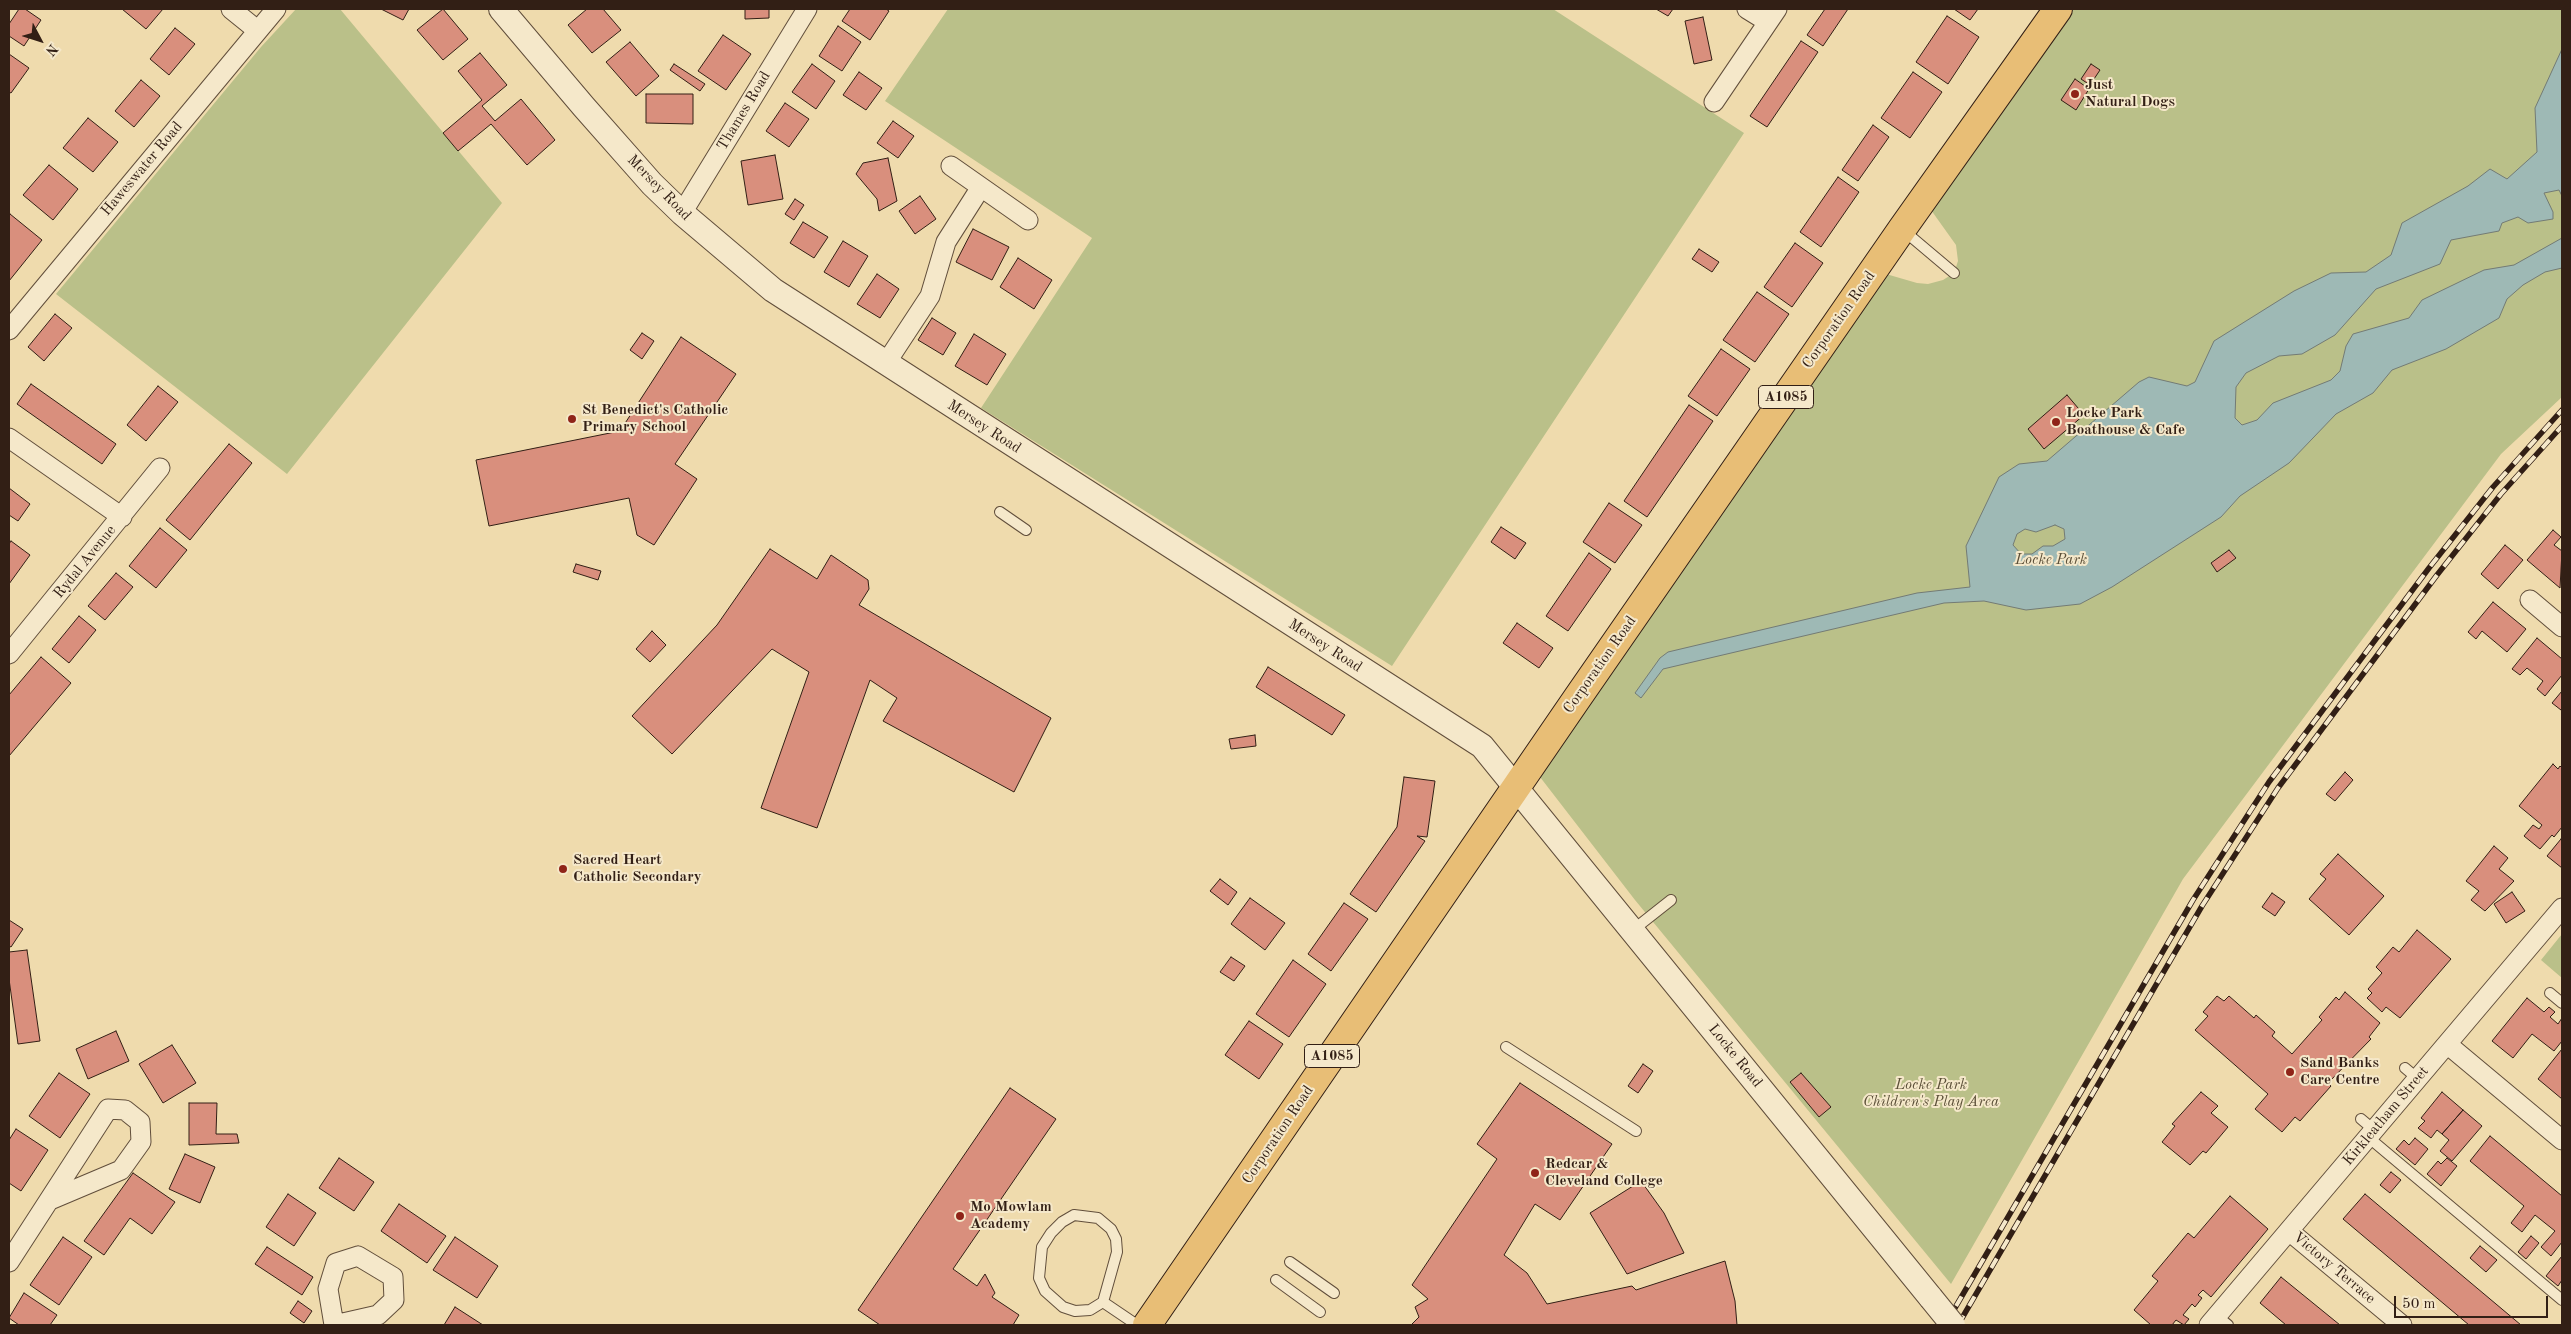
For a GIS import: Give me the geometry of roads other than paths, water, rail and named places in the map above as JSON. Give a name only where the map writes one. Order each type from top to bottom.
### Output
[{"type":"main road","name":"Corporation Road","points":[[1147,1325],[1902,229],[2058,9]]},
{"type":"street","points":[[231,9],[257,30]]},
{"type":"street","name":"Haweswater Road","points":[[9,330],[276,9]]},
{"type":"street","name":"Mersey Road","points":[[501,9],[584,107],[682,213],[772,290],[1482,746],[1516,787]]},
{"type":"street","name":"Thames Road","points":[[682,213],[807,9]]},
{"type":"street","points":[[1714,102],[1772,15],[1747,9]]},
{"type":"street","points":[[951,166],[1028,220]]},
{"type":"street","points":[[886,363],[930,296],[946,242],[981,187]]},
{"type":"street","points":[[9,438],[122,517]]},
{"type":"street","name":"Rydal Avenue","points":[[9,654],[160,468]]},
{"type":"street","points":[[2530,600],[2562,627]]},
{"type":"street","name":"Locke Road","points":[[1516,787],[1953,1325]]},
{"type":"street","name":"Kirkleatham Street","points":[[2218,1322],[2411,1074],[2447,1044],[2562,908]]},
{"type":"street","points":[[2447,1044],[2562,1139]]},
{"type":"street","points":[[9,1262],[108,1109],[125,1110],[140,1122],[141,1142],[121,1170],[50,1200]]},
{"type":"street","name":"Victory Terrace","points":[[2289,1231],[2402,1325]]},
{"type":"lane","points":[[1902,229],[1954,272]]},
{"type":"lane","points":[[1000,512],[1026,530]]},
{"type":"lane","points":[[1633,930],[1671,900]]},
{"type":"lane","points":[[2550,993],[2562,1004]]},
{"type":"lane","points":[[1506,1047],[1636,1131]]},
{"type":"lane","points":[[2368,1129],[2562,1300]]},
{"type":"lane","points":[[1087,1215],[1105,1222],[1116,1239],[1117,1252],[1103,1302],[1090,1310],[1075,1311],[1063,1307],[1045,1291],[1039,1278],[1042,1247],[1051,1233],[1062,1222],[1074,1216],[1087,1215]]},
{"type":"lane","points":[[1290,1262],[1334,1293]]},
{"type":"lane","points":[[1276,1280],[1320,1312]]},
{"type":"lane","points":[[1103,1302],[1137,1325]]},
{"type":"water","points":[[2562,49],[2562,196],[2559,190],[2544,193],[2553,212],[2553,219],[2528,223],[2518,217],[2502,223],[2499,231],[2451,240],[2440,264],[2376,289],[2335,335],[2302,354],[2279,356],[2246,373],[2236,387],[2235,418],[2242,425],[2257,420],[2273,403],[2331,380],[2340,371],[2346,346],[2353,334],[2409,318],[2422,300],[2484,270],[2514,265],[2562,238],[2562,268],[2545,272],[2523,285],[2507,299],[2499,318],[2446,349],[2392,370],[2373,393],[2336,414],[2289,463],[2240,496],[2221,517],[2112,587],[2080,604],[2026,610],[1984,601],[1944,603],[1663,669],[1641,698],[1635,693],[1660,658],[1668,652],[1917,593],[1970,587],[1966,546],[1999,477],[2019,464],[2047,461],[2139,382],[2149,377],[2187,386],[2195,382],[2214,341],[2294,291],[2331,273],[2366,272],[2391,255],[2402,223],[2468,186],[2490,169],[2507,179],[2537,152],[2535,108]],"holes":[[[2055,525],[2064,529],[2065,539],[2053,546],[2043,546],[2032,554],[2021,554],[2013,545],[2017,534],[2025,529],[2036,532]]]},
{"type":"railway","points":[[1945,1325],[2193,900],[2269,782],[2429,568],[2493,487],[2562,410]]},
{"type":"railway","points":[[1958,1325],[2202,906],[2278,788],[2437,575],[2501,494],[2562,426]]},
{"type":"place","name":"Just Natural Dogs","points":[[2075,94]]},
{"type":"place","name":"St Benedict's Catholic Primary School","points":[[572,419]]},
{"type":"place","name":"Locke Park Boathouse & Cafe","points":[[2056,422]]},
{"type":"place","name":"Sacred Heart Catholic Secondary","points":[[563,869]]},
{"type":"place","name":"Sand Banks Care Centre","points":[[2290,1072]]},
{"type":"place","name":"Redcar & Cleveland College","points":[[1535,1173]]},
{"type":"place","name":"Mo Mowlam Academy","points":[[960,1216]]},
{"type":"park label","name":"Locke Park","points":[[2051,560]]},
{"type":"park label","name":"Locke Park Children's Play Area","points":[[1931,1094]]}]
